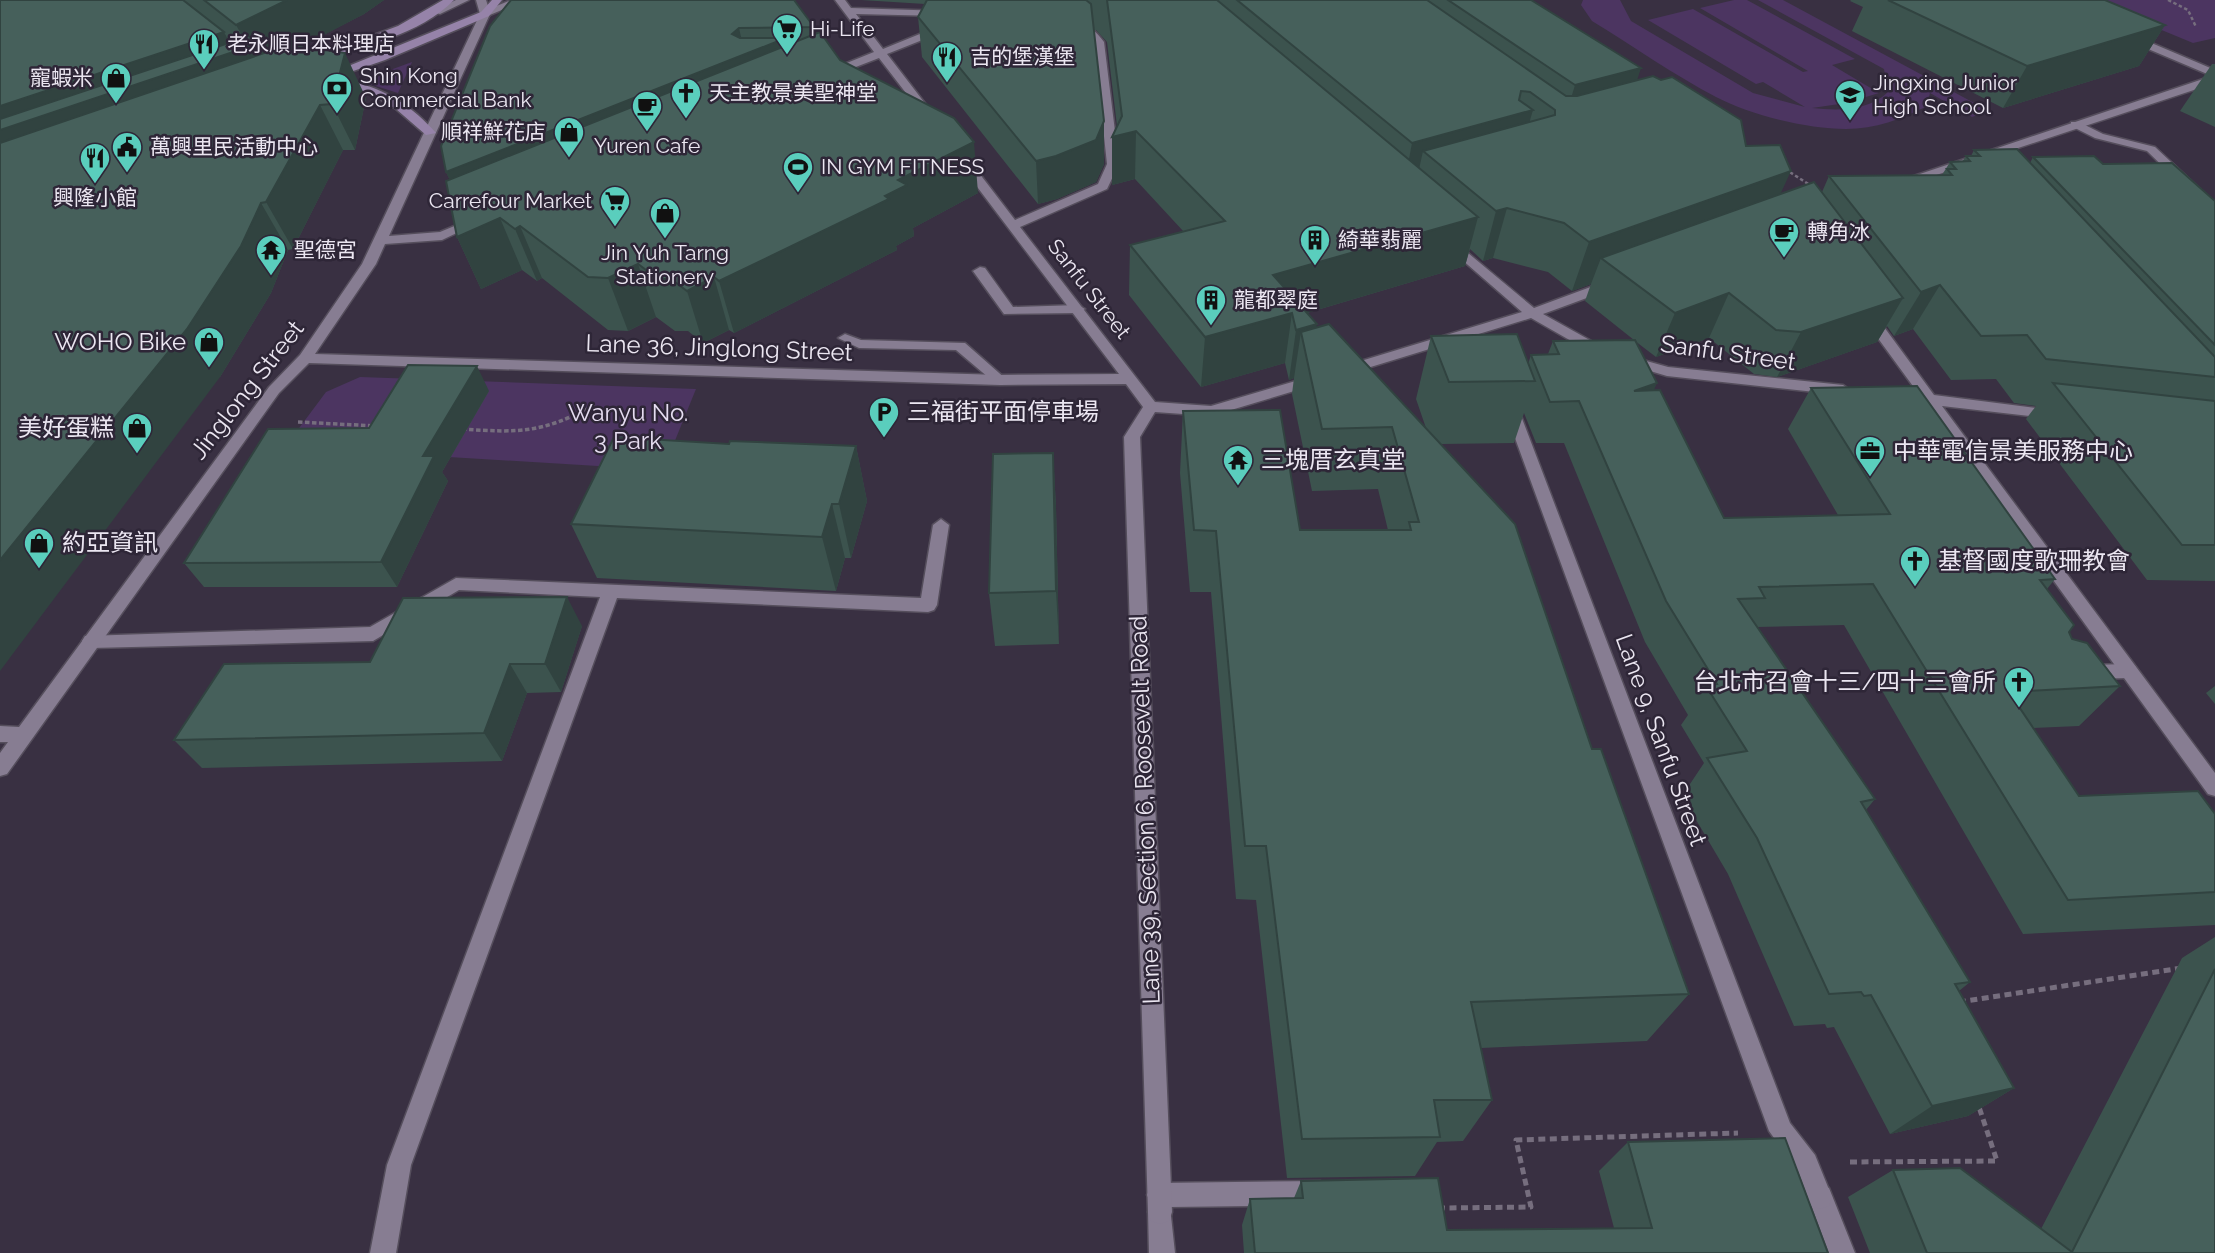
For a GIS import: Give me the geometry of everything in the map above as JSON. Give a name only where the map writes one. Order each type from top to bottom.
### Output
[{"type":"main road","points":[[300,64],[390,32],[436,12],[449,0]]},
{"type":"main road","points":[[315,80],[380,58],[485,14],[497,0]]},
{"type":"main road","points":[[330,87],[343,85],[371,90],[394,101],[430,133]]},
{"type":"street","points":[[436,12],[464,0]]},
{"type":"street","points":[[481,0],[485,14],[520,0]]},
{"type":"street","points":[[840,0],[939,128]]},
{"type":"street","points":[[818,78],[881,53],[954,19],[849,11]]},
{"type":"street","name":"Jinglong Street","points":[[0,768],[274,390],[305,358],[369,264],[485,14]]},
{"type":"street","name":"Sanfu Street","points":[[1013,225],[1103,186],[1114,164],[1099,42],[1088,30],[1064,23]]},
{"type":"street","points":[[2117,32],[2215,76]]},
{"type":"street","points":[[1886,187],[1977,164],[2075,124],[2215,76]]},
{"type":"street","points":[[2075,124],[2099,136],[2151,149],[2215,210]]},
{"type":"street","name":"Sanfu Street","points":[[955,150],[1132,379]]},
{"type":"street","points":[[381,240],[442,236],[492,214]]},
{"type":"street","name":"Sanfu Street","points":[[1439,233],[1532,313],[1597,350],[1667,371],[1860,392]]},
{"type":"street","points":[[980,271],[1009,311],[1078,309]]},
{"type":"street","points":[[1132,379],[1151,407],[1211,411],[1484,335],[1532,313],[1620,281]]},
{"type":"street","points":[[1859,302],[2215,788]]},
{"type":"street","points":[[845,338],[859,344],[960,346],[1000,380]]},
{"type":"street","name":"Lane 36, Jinglong Street","points":[[305,358],[1000,380],[1132,379]]},
{"type":"street","name":"Lane 9, Sanfu Street","points":[[1506,394],[1781,1131],[1807,1163],[1842,1253]]},
{"type":"street","points":[[1888,395],[2065,415]]},
{"type":"street","name":"Lane 39, Section 6, Roosevelt Road","points":[[1151,407],[1132,437],[1162,1253]]},
{"type":"street","points":[[91,641],[373,634],[456,584],[928,605],[940,525]]},
{"type":"street","points":[[383,1253],[399,1165],[611,591]]},
{"type":"street","points":[[2067,673],[2129,671]]},
{"type":"street","points":[[0,734],[24,735]]},
{"type":"street","points":[[1159,1204],[1348,1192]]},
{"type":"path","points":[[1779,165],[1817,190]]},
{"type":"path","points":[[459,429],[513,432],[544,429],[567,421],[600,403]]},
{"type":"path","points":[[297,422],[378,426]]},
{"type":"path","points":[[1957,1002],[2188,967]]},
{"type":"path","points":[[1807,1163],[1997,1161],[1975,1096]]},
{"type":"path","points":[[1434,1208],[1531,1207],[1516,1139],[1781,1131]]},
{"type":"green space","points":[[1583,0],[1620,0],[1631,21],[1753,93],[1805,107],[1763,82],[1756,84],[1648,20],[1693,9],[1803,72],[1808,71],[1700,8],[1734,0],[1747,0],[1855,59],[1832,65],[1879,93],[1846,103],[1812,108],[1853,108],[1871,103],[1888,92],[1884,69],[1758,0],[1783,0],[1989,111],[1972,117],[1930,93],[1927,106],[1898,119],[1867,127],[1814,127],[1762,115],[1730,104],[1700,88],[1592,21],[1581,5]]},
{"type":"green space","points":[[2089,0],[2215,0],[2215,38],[2193,43]]},
{"type":"green space","points":[[412,62],[398,93],[360,81]]},
{"type":"green space","name":"Wanyu No. 3 Park","points":[[360,377],[696,389],[663,470],[285,447],[326,392]]},
{"type":"building","points":[[0,0],[183,0],[224,32],[0,106]]},
{"type":"building","points":[[204,0],[287,0],[236,25]]},
{"type":"building","points":[[511,0],[794,0],[814,27],[739,28],[732,34],[740,38],[786,38],[446,172],[441,146],[490,26]]},
{"type":"building","points":[[927,0],[1086,0],[1091,4],[1104,121],[1096,140],[1036,161],[918,17]]},
{"type":"building","points":[[1107,0],[1217,0],[1478,217],[1273,275],[1317,324],[1296,330],[1292,313],[1205,337],[1130,245],[1225,221],[1136,131],[1112,137],[1122,116]]},
{"type":"building","points":[[1237,0],[1427,0],[1566,96],[1577,96],[1653,76],[1661,80],[1672,77],[1741,120],[1746,146],[1780,145],[1791,171],[1589,242],[1564,223],[1507,208],[1496,211],[1423,151],[1555,115],[1555,110],[1530,92],[1521,91],[1519,100],[1533,110],[1412,143]]},
{"type":"building","points":[[1448,0],[1531,0],[1641,68],[1575,85]]},
{"type":"building","points":[[1888,0],[2105,0],[2165,25],[2027,66]]},
{"type":"building","points":[[820,32],[840,60],[954,118],[974,142],[898,180],[907,185],[885,196],[889,199],[719,281],[714,277],[687,291],[671,279],[658,279],[638,264],[608,278],[588,277],[520,226],[515,229],[500,218],[457,237],[446,181]]},
{"type":"building","points":[[256,34],[275,38],[0,130],[0,119]]},
{"type":"building","points":[[285,46],[291,50],[345,53],[332,104],[320,105],[266,202],[261,203],[241,246],[187,329],[0,560],[0,143]]},
{"type":"building","points":[[2017,149],[2215,357],[2215,377],[2046,359],[2027,335],[1981,336],[1940,285],[1921,292],[1829,176],[1952,175],[1947,169],[1956,169],[1950,162],[1970,161],[1966,156],[1980,156],[1974,150]]},
{"type":"building","points":[[2094,156],[2103,164],[2172,163],[2215,201],[2215,345],[2033,157]]},
{"type":"building","points":[[1814,182],[1903,298],[1801,332],[1776,330],[1729,293],[1675,313],[1601,258]]},
{"type":"building","points":[[1329,324],[1515,524],[1592,749],[1601,749],[1689,994],[1471,1002],[1492,1100],[1434,1100],[1440,1137],[1302,1139],[1266,846],[1245,846],[1216,531],[1194,530],[1183,411],[1280,410],[1300,530],[1411,530],[1409,522],[1419,522],[1392,427],[1322,429],[1301,332]]},
{"type":"building","points":[[1517,334],[1535,381],[1449,382],[1431,336]]},
{"type":"building","points":[[1635,340],[1657,383],[1634,391],[1660,390],[1724,518],[1890,514],[1811,388],[1917,386],[2055,579],[2040,580],[2074,625],[2069,632],[2072,639],[2087,643],[2120,686],[2009,692],[2079,796],[2198,791],[2215,814],[2215,892],[2068,900],[1873,584],[1759,587],[1765,598],[1738,599],[1875,799],[1861,802],[1970,982],[1955,984],[2014,1088],[1932,1106],[1871,995],[1864,996],[1861,992],[1829,994],[1757,838],[1707,758],[1747,751],[1706,686],[1717,684],[1666,601],[1579,401],[1550,402],[1531,355],[1559,354],[1553,341]]},
{"type":"building","points":[[408,365],[477,366],[423,456],[434,456],[381,562],[184,563],[268,429],[369,428]]},
{"type":"building","points":[[2053,383],[2215,401],[2215,545],[2182,545]]},
{"type":"building","points":[[614,437],[729,444],[730,441],[856,446],[839,504],[832,504],[822,537],[571,524]]},
{"type":"building","points":[[1053,453],[1056,591],[989,593],[993,454]]},
{"type":"building","points":[[567,597],[545,664],[510,664],[484,733],[174,740],[224,664],[370,662],[403,598]]},
{"type":"building","points":[[2215,969],[2215,1253],[1927,1253],[1893,1170],[1960,1168],[2072,1252]]},
{"type":"building","points":[[1785,1138],[1828,1253],[1255,1253],[1250,1199],[1303,1198],[1301,1181],[1438,1178],[1447,1230],[1652,1228],[1628,1142]]},
{"type":"place","name":"Hi-Life","points":[[787,56]]},
{"type":"place","name":"老永順日本料理店","points":[[204,71]]},
{"type":"place","name":"吉的堡漢堡","points":[[947,84]]},
{"type":"place","name":"寵蝦米","points":[[116,105]]},
{"type":"place","name":"Shin Kong Commercial Bank","points":[[337,115]]},
{"type":"place","name":"天主教景美聖神堂","points":[[686,120]]},
{"type":"place","name":"Jingxing Junior High School","points":[[1850,122]]},
{"type":"place","name":"Yuren Cafe","points":[[647,133]]},
{"type":"place","name":"順祥鮮花店","points":[[569,159]]},
{"type":"place","name":"萬興里民活動中心","points":[[127,174]]},
{"type":"place","name":"興隆小館","points":[[95,185]]},
{"type":"place","name":"IN GYM FITNESS","points":[[798,194]]},
{"type":"place","name":"Carrefour Market","points":[[615,228]]},
{"type":"place","name":"Jin Yuh Tarng Stationery","points":[[665,240]]},
{"type":"place","name":"轉角冰","points":[[1784,259]]},
{"type":"place","name":"綺華翡麗","points":[[1315,267]]},
{"type":"place","name":"聖德宮","points":[[271,277]]},
{"type":"place","name":"龍都翠庭","points":[[1211,327]]},
{"type":"place","name":"WOHO Bike","points":[[209,369]]},
{"type":"place","name":"三福街平面停車場","points":[[884,439]]},
{"type":"place","name":"美好蛋糕","points":[[137,455]]},
{"type":"place","name":"中華電信景美服務中心","points":[[1870,478]]},
{"type":"place","name":"三塊厝玄真堂","points":[[1238,487]]},
{"type":"place","name":"約亞資訊","points":[[39,570]]},
{"type":"place","name":"基督國度歌珊教會","points":[[1915,588]]},
{"type":"place","name":"台北市召會十三/四十三會所","points":[[2019,709]]}]
